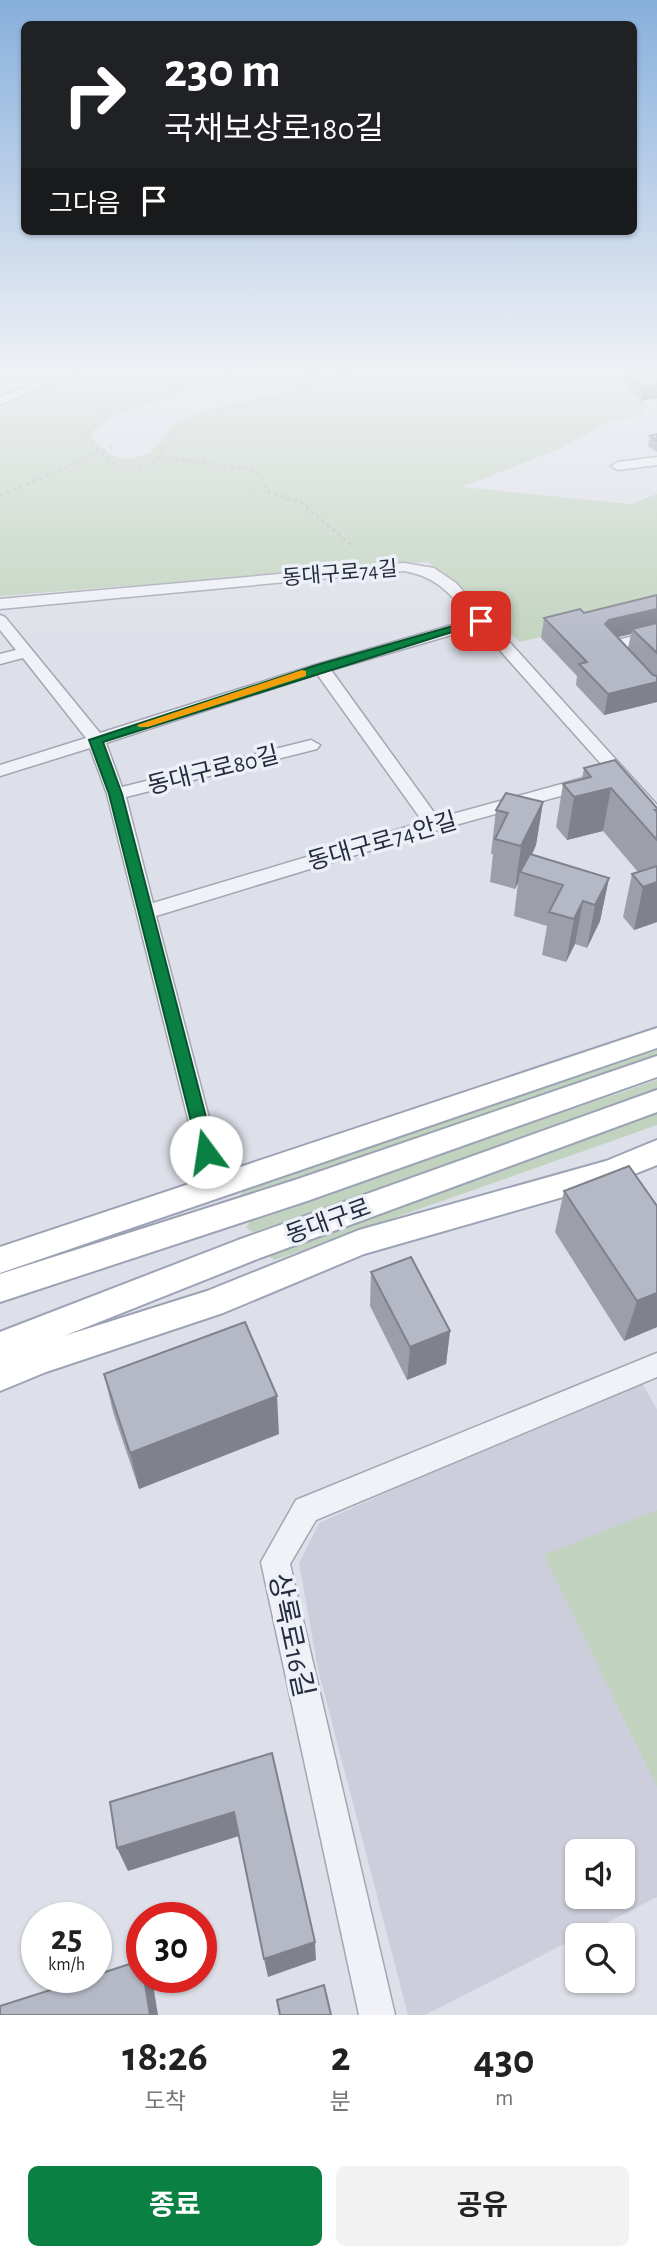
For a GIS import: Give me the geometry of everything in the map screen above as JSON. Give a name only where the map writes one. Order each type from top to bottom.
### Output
[{"type":"main road","name":"동대구로","points":[[8,1270],[657,1038]]},
{"type":"main road","name":"동대구로","points":[[8,1270],[298,1192],[657,1066]]},
{"type":"main road","name":"동대구로","points":[[13,1348],[249,1249],[657,1101]]},
{"type":"main road","name":"동대구로","points":[[13,1348],[212,1303],[359,1243],[620,1182],[657,1152]]},
{"type":"main road","points":[[0,1376],[13,1348]]},
{"type":"main road","points":[[0,1382],[13,1348]]},
{"type":"street","points":[[618,466],[641,463]]},
{"type":"street","name":"동대구로74길","points":[[0,604],[404,567],[429,571],[439,576],[481,621],[657,816]]},
{"type":"street","name":"동대구로80길","points":[[0,620],[96,740],[116,794],[206,1152]]},
{"type":"street","points":[[0,771],[321,667],[481,621]]},
{"type":"street","points":[[630,664],[612,646],[657,635]]},
{"type":"street","points":[[0,659],[26,652]]},
{"type":"street","points":[[321,667],[434,825]]},
{"type":"street","name":"동대구로80길","points":[[116,794],[310,745]]},
{"type":"street","name":"동대구로74안길","points":[[146,912],[434,825],[620,774]]},
{"type":"street","name":"상록로16길","points":[[377,2015],[275,1562],[306,1510],[657,1364]]},
{"type":"path","points":[[0,496],[76,463]]},
{"type":"path","points":[[112,463],[116,466],[151,466],[154,463]]},
{"type":"path","points":[[205,463],[255,470],[270,493],[301,502],[352,546]]},
{"type":"shaded area","points":[[639,1378],[657,1409],[657,1897],[635,1908],[635,1839],[565,1839],[565,1909],[633,1909],[606,1923],[565,1923],[565,1944],[425,2015],[408,2015],[318,1669],[299,1563],[319,1523]]},
{"type":"green space","points":[[0,463],[523,463],[462,487],[631,504],[657,494],[657,608],[520,642],[428,562],[0,596]]},
{"type":"green space","points":[[657,1050],[657,1062],[247,1201],[239,1197],[244,1190]]},
{"type":"green space","points":[[657,1080],[657,1092],[253,1232],[246,1228],[250,1221]]},
{"type":"green space","points":[[657,1112],[657,1125],[275,1260],[268,1256],[272,1249]]},
{"type":"green space","points":[[657,1510],[657,1787],[544,1555]]},
{"type":"building","points":[[657,595],[657,609],[609,620],[605,624],[653,675],[657,676],[657,682],[608,694],[579,664],[587,662],[544,618],[580,609],[584,613]]},
{"type":"building","points":[[657,623],[657,653],[632,629]]},
{"type":"building","points":[[615,760],[657,808],[657,840],[611,788],[574,797],[563,784],[591,777],[584,768]]},
{"type":"building","points":[[506,793],[543,802],[521,846],[495,839],[508,813],[496,810]]},
{"type":"building","points":[[530,854],[609,878],[595,905],[583,901],[574,919],[549,912],[563,885],[520,872]]},
{"type":"building","points":[[657,866],[657,882],[643,887],[632,874]]},
{"type":"building","points":[[629,1166],[657,1206],[657,1293],[637,1301],[564,1191]]},
{"type":"building","points":[[411,1257],[450,1331],[410,1347],[371,1272]]},
{"type":"building","points":[[245,1322],[277,1396],[130,1453],[104,1374]]},
{"type":"building","points":[[272,1753],[315,1942],[264,1959],[234,1812],[117,1848],[110,1802]]},
{"type":"building","points":[[126,1965],[126,1993],[146,1993],[150,2015],[0,2015],[0,2006],[41,1993],[112,1993],[112,1970]]},
{"type":"building","points":[[324,1985],[331,2015],[280,2015],[277,2000]]},
{"type":"slow traffic","points":[[144,725],[302,674]]},
{"type":"route","points":[[206,1152],[116,794],[96,740],[321,667],[481,621]]}]
